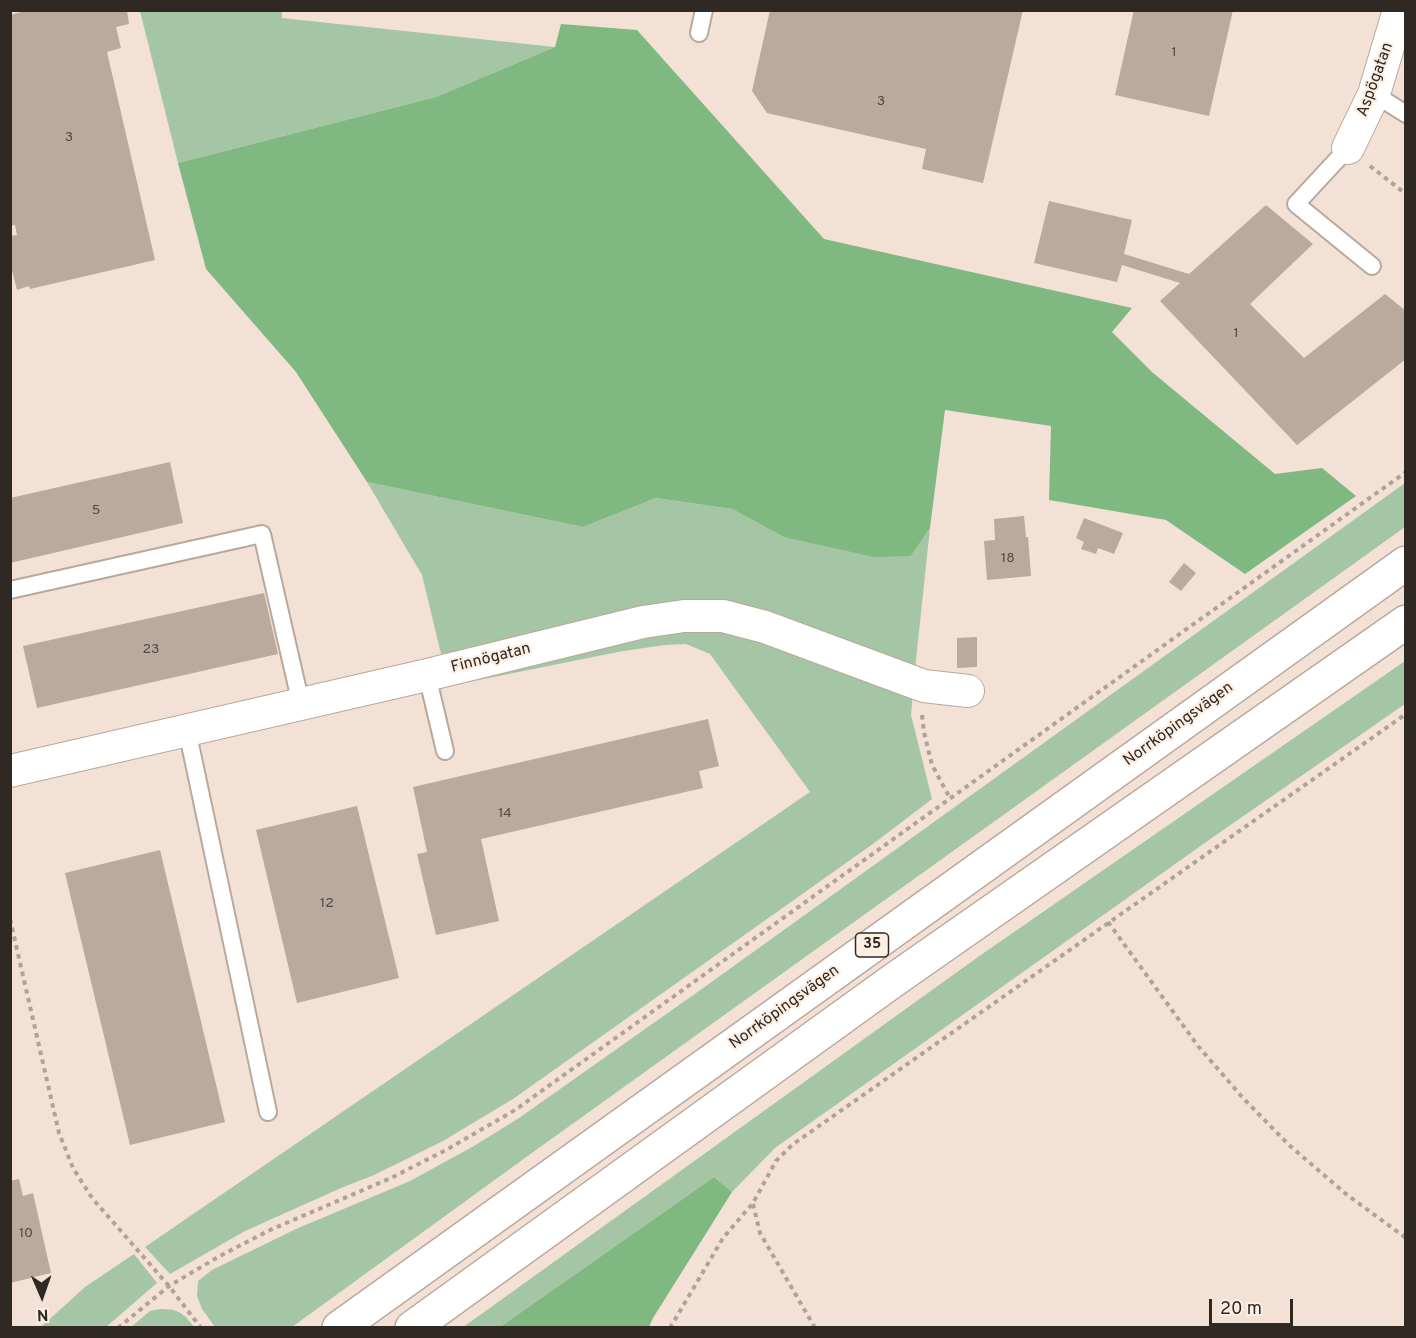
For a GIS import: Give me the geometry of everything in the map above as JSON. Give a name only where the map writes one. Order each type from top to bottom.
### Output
[{"type":"main road","name":"Norrköpingsvägen","points":[[339,1328],[1406,563]]},
{"type":"main road","name":"35","points":[[412,1328],[891,982],[1406,622]]},
{"type":"street","name":"Aspögatan","points":[[1348,148],[1374,94],[1399,10]]},
{"type":"street","name":"Finnögatan","points":[[10,771],[427,675],[644,622],[684,616],[723,616],[765,627],[924,686],[968,691]]},
{"type":"lane","points":[[699,33],[704,10]]},
{"type":"lane","points":[[1374,94],[1406,114]]},
{"type":"lane","points":[[1348,148],[1296,204],[1372,266]]},
{"type":"lane","points":[[10,591],[262,534],[301,704]]},
{"type":"lane","points":[[427,675],[445,751]]},
{"type":"lane","points":[[187,730],[268,1112]]},
{"type":"path","points":[[1348,148],[1406,194]]},
{"type":"path","points":[[118,1328],[169,1286],[218,1257],[270,1230],[391,1178],[446,1150],[515,1110],[1406,472]]},
{"type":"path","points":[[924,686],[921,714],[924,732],[932,765],[950,798]]},
{"type":"path","points":[[670,1328],[723,1238],[753,1203],[776,1161],[792,1145],[1406,714]]},
{"type":"path","points":[[10,919],[59,1132],[74,1168],[92,1198],[169,1286],[201,1328]]},
{"type":"path","points":[[1108,922],[1198,1046],[1243,1098],[1289,1145],[1346,1194],[1406,1238]]},
{"type":"path","points":[[753,1203],[760,1233],[815,1328]]},
{"type":"green space","points":[[140,11],[282,11],[282,18],[555,47],[436,97],[178,163]]},
{"type":"green space","points":[[561,24],[637,30],[824,239],[1132,308],[1112,332],[1152,372],[1275,474],[1322,468],[1356,496],[1245,574],[1166,520],[1049,500],[1051,426],[945,410],[930,528],[911,556],[874,557],[784,537],[732,509],[656,498],[583,527],[367,482],[296,372],[206,269],[178,163],[436,97],[555,47]]},
{"type":"green space","points":[[367,482],[583,527],[656,498],[732,509],[784,537],[911,556],[930,528],[915,669],[750,609],[442,658],[422,575]]},
{"type":"green space","points":[[1405,483],[1405,527],[292,1327],[215,1327],[202,1309],[197,1296],[198,1281],[212,1270],[296,1229],[410,1181],[519,1118]]},
{"type":"green space","points":[[716,624],[913,692],[911,715],[932,799],[877,841],[513,1099],[443,1141],[374,1175],[245,1231],[170,1274],[145,1247],[810,792],[710,654],[686,644],[623,651],[449,686],[461,669]]},
{"type":"green space","points":[[1405,661],[1405,704],[775,1148],[732,1192],[714,1177],[500,1327],[462,1328],[978,957]]},
{"type":"green space","points":[[714,1177],[732,1192],[649,1327],[500,1327]]},
{"type":"green space","points":[[134,1254],[157,1283],[106,1327],[41,1327],[85,1287]]},
{"type":"green space","points":[[160,1309],[180,1313],[194,1327],[131,1327],[150,1311]]},
{"type":"building","points":[[29,10],[127,10],[129,24],[116,27],[121,48],[107,52],[155,260],[17,290],[10,263],[10,236],[17,235],[15,225],[10,226],[10,15]]},
{"type":"building","points":[[770,10],[1023,10],[983,183],[922,169],[926,149],[767,113],[752,91]]},
{"type":"building","points":[[1134,10],[1233,10],[1209,116],[1115,95]]},
{"type":"building","points":[[1049,201],[1132,220],[1124,254],[1189,274],[1266,205],[1313,244],[1250,304],[1304,358],[1385,294],[1406,311],[1406,359],[1297,445],[1160,301],[1180,283],[1122,265],[1117,282],[1034,263]]},
{"type":"building","points":[[170,462],[183,523],[10,563],[10,498]]},
{"type":"building","points":[[1024,516],[1031,576],[987,580],[984,541],[995,540],[994,519]]},
{"type":"building","points":[[1084,518],[1123,533],[1114,554],[1098,548],[1096,554],[1081,549],[1084,542],[1076,538]]},
{"type":"building","points":[[1184,563],[1196,573],[1181,591],[1169,582]]},
{"type":"building","points":[[264,593],[278,654],[37,708],[23,646]]},
{"type":"building","points":[[977,637],[977,667],[957,668],[957,638]]},
{"type":"building","points":[[708,719],[719,766],[699,771],[703,788],[481,839],[499,921],[436,935],[417,854],[427,852],[413,787]]},
{"type":"building","points":[[357,806],[399,978],[297,1003],[256,830]]},
{"type":"building","points":[[160,850],[225,1122],[130,1145],[65,873]]},
{"type":"building","points":[[19,1179],[23,1196],[33,1193],[51,1273],[10,1283],[10,1181]]}]
